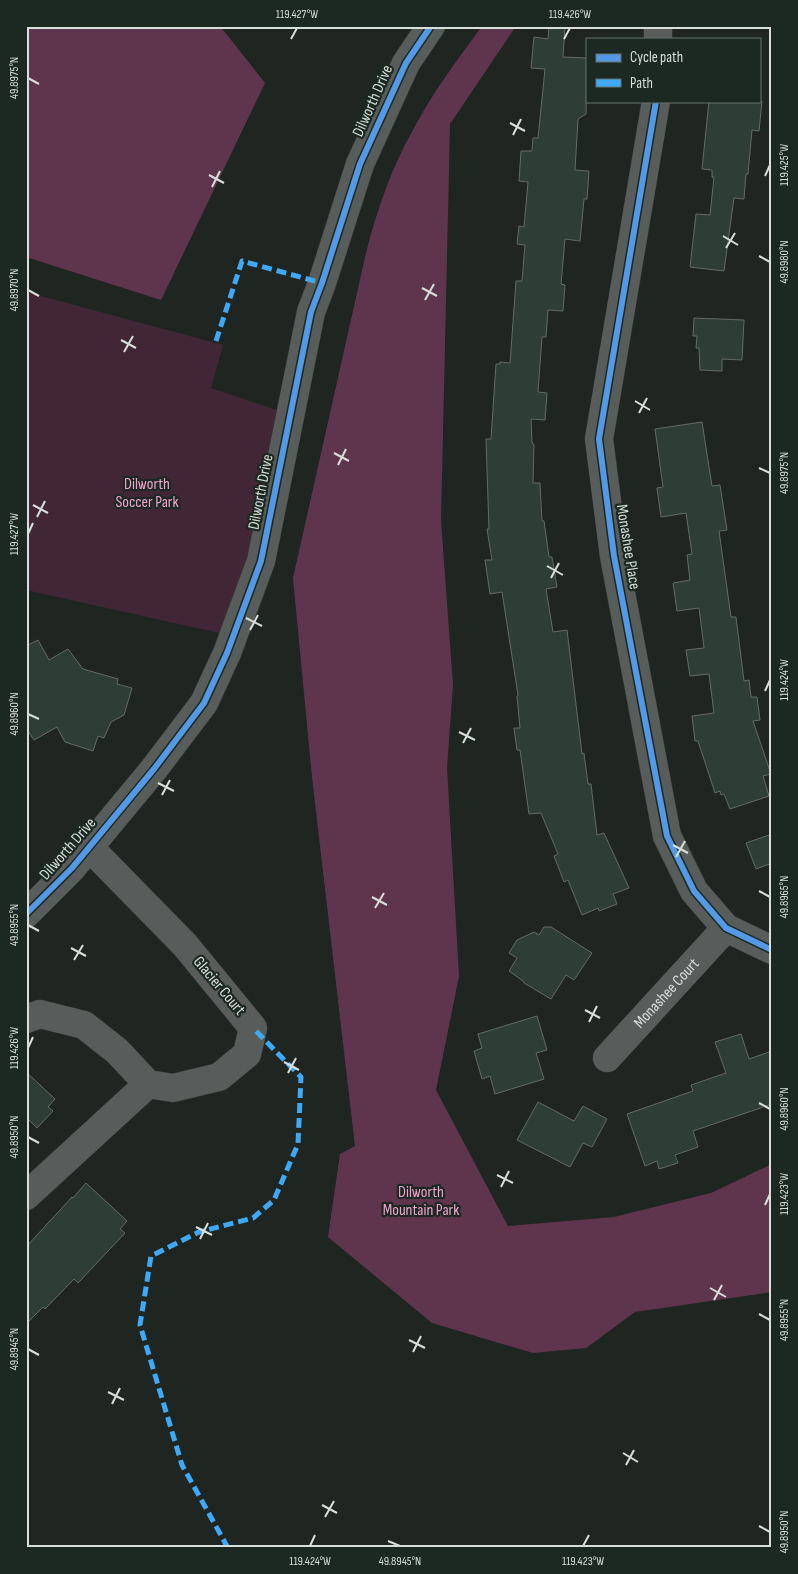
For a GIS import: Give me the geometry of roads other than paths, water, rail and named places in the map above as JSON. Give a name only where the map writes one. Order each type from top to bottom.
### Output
[{"type":"street","name":"Dilworth Drive","points":[[26,914],[72,868],[154,769],[204,703],[228,653],[261,561],[312,312],[360,164],[406,63],[431,26]]},
{"type":"street","name":"Monashee Place","points":[[656,102],[599,440],[614,556],[667,836],[694,891],[726,928],[772,950]]},
{"type":"street","name":"Glacier Court","points":[[89,848],[185,945],[254,1028],[247,1054],[219,1077],[173,1088],[148,1084]]},
{"type":"street","name":"Monashee Court","points":[[607,1058],[726,928]]},
{"type":"street","points":[[26,1019],[40,1014],[84,1025],[117,1051],[148,1084],[26,1196]]},
{"type":"park label","name":"Dilworth Soccer Park","points":[[147,493]]},
{"type":"park label","name":"Dilworth Mountain Park","points":[[421,1201]]}]
